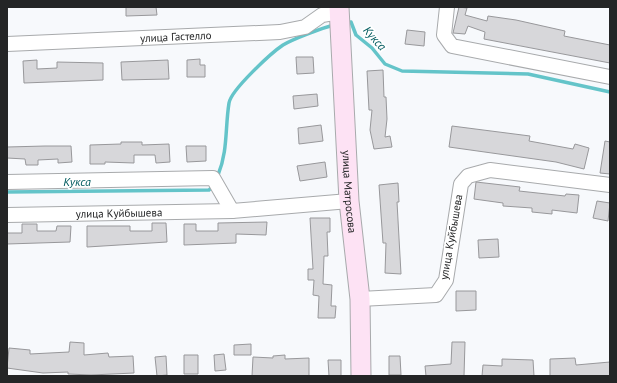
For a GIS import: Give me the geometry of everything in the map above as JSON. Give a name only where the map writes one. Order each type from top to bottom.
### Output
[{"type":"street","points":[[447,7],[444,35],[452,46],[610,77]]},
{"type":"street","name":"улица Гастелло","points":[[7,44],[280,32],[305,27],[322,15],[339,17]]},
{"type":"street","name":"улица Матросова","points":[[339,17],[349,201],[360,299],[361,376]]},
{"type":"street","name":"улица Куйбышева","points":[[360,299],[436,295],[446,280],[461,184],[468,176],[490,170],[610,185]]},
{"type":"street","points":[[7,182],[213,178],[232,211]]},
{"type":"street","name":"улица Куйбышева","points":[[7,215],[232,211],[349,201]]},
{"type":"building","points":[[126,7],[156,7],[157,15],[126,16]]},
{"type":"building","points":[[459,7],[467,8],[465,15],[487,21],[488,16],[516,20],[565,31],[564,36],[610,45],[610,63],[484,39],[485,32],[468,26],[465,34],[453,33]]},
{"type":"building","points":[[407,30],[425,32],[424,46],[405,44]]},
{"type":"building","points":[[296,57],[313,57],[314,73],[297,74]]},
{"type":"building","points":[[200,59],[200,65],[205,65],[205,77],[187,77],[187,60]]},
{"type":"building","points":[[37,60],[37,69],[57,68],[57,62],[103,63],[103,80],[24,83],[23,61]]},
{"type":"building","points":[[168,60],[169,79],[122,80],[121,62]]},
{"type":"building","points":[[383,70],[384,97],[386,97],[387,119],[385,137],[390,136],[392,147],[374,149],[370,130],[372,110],[369,110],[367,71]]},
{"type":"building","points":[[317,94],[318,106],[294,109],[293,96]]},
{"type":"building","points":[[321,125],[323,141],[299,144],[298,128]]},
{"type":"building","points":[[452,126],[530,136],[529,141],[573,149],[575,144],[589,148],[584,169],[556,162],[449,147]]},
{"type":"building","points":[[605,141],[610,142],[610,174],[600,173]]},
{"type":"building","points":[[121,142],[142,142],[142,145],[169,144],[170,162],[156,163],[155,155],[134,155],[134,163],[105,162],[105,164],[90,164],[90,145],[121,144]]},
{"type":"building","points":[[71,146],[72,162],[58,163],[58,159],[38,160],[38,165],[26,165],[25,159],[7,158],[7,147]]},
{"type":"building","points":[[186,146],[206,146],[206,161],[187,162]]},
{"type":"building","points":[[325,162],[327,177],[300,181],[297,166]]},
{"type":"building","points":[[476,182],[520,187],[519,191],[565,196],[566,194],[579,195],[577,213],[552,210],[552,214],[532,212],[532,208],[503,206],[503,203],[474,199]]},
{"type":"building","points":[[398,183],[399,202],[397,202],[401,274],[385,273],[386,243],[383,243],[379,185]]},
{"type":"building","points":[[597,201],[610,203],[608,221],[593,218]]},
{"type":"building","points":[[310,218],[330,218],[330,232],[327,232],[328,256],[324,256],[323,284],[332,285],[331,306],[336,306],[335,318],[318,318],[319,296],[313,295],[314,280],[308,280],[308,269],[313,269]]},
{"type":"building","points":[[267,222],[266,235],[236,234],[236,243],[184,245],[184,224],[196,224],[196,231],[218,231],[218,223]]},
{"type":"building","points":[[152,223],[166,223],[167,242],[87,247],[87,226],[130,226],[130,231],[152,231]]},
{"type":"building","points":[[22,224],[37,224],[37,231],[56,231],[57,226],[71,226],[70,242],[7,244],[7,233],[22,233]]},
{"type":"building","points":[[498,239],[499,257],[479,258],[478,240]]},
{"type":"building","points":[[456,291],[476,291],[476,310],[456,311]]},
{"type":"building","points":[[70,342],[84,343],[84,355],[108,353],[109,357],[133,356],[134,373],[91,375],[68,374],[68,372],[43,373],[7,368],[9,348],[30,350],[30,354],[69,352]]},
{"type":"building","points":[[452,342],[465,342],[464,376],[426,376],[425,366],[451,364]]},
{"type":"building","points":[[251,344],[251,355],[234,355],[234,345]]},
{"type":"building","points":[[224,354],[226,370],[215,371],[214,355]]},
{"type":"building","points":[[184,355],[198,355],[198,374],[184,374]]},
{"type":"building","points":[[285,355],[285,359],[309,358],[309,376],[252,376],[253,357],[273,358],[273,356]]},
{"type":"building","points":[[166,356],[167,375],[157,376],[155,357]]},
{"type":"building","points":[[389,356],[400,356],[401,375],[389,375]]},
{"type":"building","points":[[575,358],[576,365],[610,362],[610,376],[550,376],[550,359]]},
{"type":"building","points":[[502,359],[533,360],[534,376],[482,376],[483,365],[502,366]]},
{"type":"building","points":[[328,360],[341,360],[341,376],[329,376]]},
{"type":"waterway","name":"Кукса","points":[[346,23],[351,22],[356,35],[372,48],[385,64],[402,71],[528,74],[610,92]]},
{"type":"waterway","name":"Кукса","points":[[218,175],[225,148],[229,103],[231,97],[261,63],[283,45],[334,25]]},
{"type":"waterway","name":"Кукса","points":[[7,192],[209,190],[213,186]]}]
